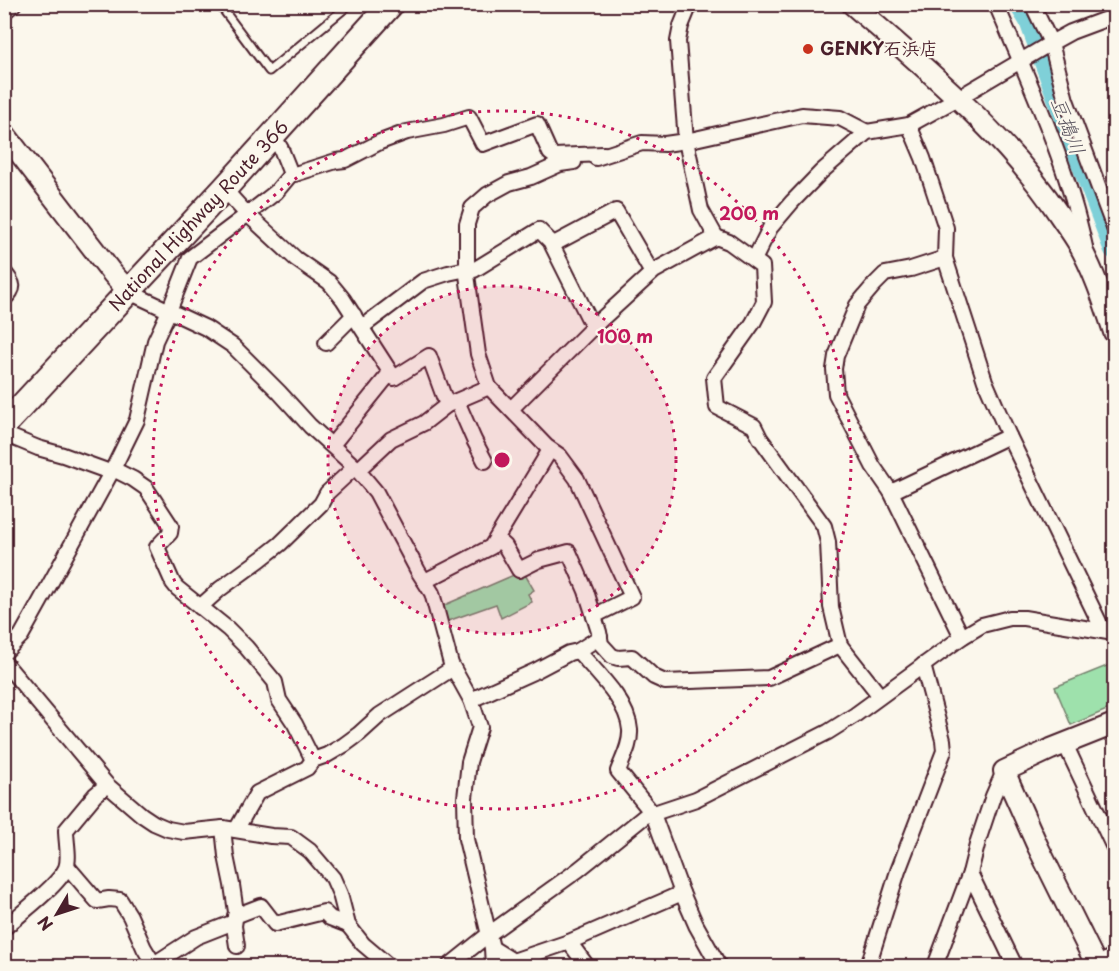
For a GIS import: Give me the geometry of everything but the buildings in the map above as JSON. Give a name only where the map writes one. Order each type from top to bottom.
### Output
[{"type":"highway","name":"National Highway Route 366","points":[[4,425],[224,189],[391,4]]},
{"type":"street","points":[[4,12],[14,4]]},
{"type":"street","points":[[690,4],[678,41],[686,141],[701,210],[716,237],[729,242],[762,266],[764,302],[753,323],[714,378],[717,407],[754,426],[760,438],[824,526],[828,542],[831,607],[840,645],[880,696]]},
{"type":"street","points":[[852,4],[958,98],[1011,152],[1045,194],[1078,242],[1094,276],[1114,332]]},
{"type":"street","points":[[996,4],[1060,159],[1080,225],[1088,263]]},
{"type":"street","points":[[1032,4],[1051,43],[1066,100],[1114,228]]},
{"type":"street","points":[[754,260],[770,228],[792,202],[820,172],[867,132],[909,125],[1071,32],[1114,16]]},
{"type":"street","points":[[594,616],[632,597],[577,479],[560,456],[550,450],[489,387],[478,354],[467,269],[467,224],[472,208],[509,183],[531,177],[560,164],[585,161],[642,143],[665,144],[686,141],[802,115],[840,118],[867,132]]},
{"type":"street","points":[[4,653],[21,636],[137,420],[154,341],[169,311],[190,258],[276,192],[291,174],[345,160],[380,142],[407,132],[444,125],[469,117],[483,144],[537,124],[550,153],[554,156],[604,154]]},
{"type":"street","points":[[909,125],[923,158],[946,228],[945,258],[985,381],[1009,436],[1109,631]]},
{"type":"street","points":[[4,133],[111,273],[129,292],[206,328],[233,346],[310,426],[356,468],[376,492],[432,593],[453,668],[471,700],[480,727],[469,762],[465,798],[466,839],[492,948],[493,966]]},
{"type":"street","points":[[273,135],[291,174]]},
{"type":"street","points":[[224,189],[244,211],[296,259],[329,282],[344,299],[394,378],[429,357],[485,461]]},
{"type":"street","points":[[554,244],[616,211],[652,273]]},
{"type":"street","points":[[362,327],[423,281],[448,273],[474,270],[538,230],[554,244]]},
{"type":"street","points":[[511,409],[593,327],[652,273],[716,237]]},
{"type":"street","points":[[554,244],[552,245],[593,327]]},
{"type":"street","points":[[945,258],[911,269],[885,274],[858,305],[836,356],[834,369],[836,394],[873,466],[891,492],[962,637]]},
{"type":"street","points":[[4,272],[13,283],[11,292],[4,299]]},
{"type":"street","points":[[326,343],[354,315]]},
{"type":"street","points":[[332,445],[390,373]]},
{"type":"street","points":[[200,607],[280,544],[321,504],[327,493],[391,439],[424,423],[452,403],[489,387]]},
{"type":"street","points":[[4,434],[38,448],[111,470],[133,479],[146,488],[171,526],[170,532],[157,547],[177,588],[228,629],[275,682],[279,700],[295,724],[313,760]]},
{"type":"street","points":[[891,492],[1009,436]]},
{"type":"street","points":[[425,581],[491,547],[498,539],[550,450]]},
{"type":"street","points":[[498,539],[505,546],[519,570],[539,560],[569,552],[594,616],[601,644],[612,656],[632,657],[654,677],[665,682],[768,678],[840,645]]},
{"type":"street","points":[[449,966],[578,870],[645,816],[696,799],[828,732],[982,625],[1010,618],[1024,618],[1109,631]]},
{"type":"street","points":[[471,700],[569,653],[578,651],[600,637]]},
{"type":"street","points":[[578,651],[623,707],[630,730],[628,745],[618,771],[653,814],[682,893],[696,925],[719,966]]},
{"type":"street","points":[[4,662],[108,785],[154,823],[184,832],[229,829],[291,837],[310,851],[333,878],[340,894],[348,925],[363,944],[389,966]]},
{"type":"street","points":[[868,966],[898,871],[944,751],[923,665]]},
{"type":"street","points":[[237,946],[232,885],[226,856],[229,829],[257,793],[307,768],[313,760],[344,745],[380,715],[453,668]]},
{"type":"street","points":[[940,962],[993,796],[1005,771],[1114,724]]},
{"type":"street","points":[[1065,744],[1114,848]]},
{"type":"street","points":[[1005,771],[1038,847],[1097,966],[1114,955]]},
{"type":"street","points":[[4,928],[55,883],[67,866],[66,830],[95,795],[108,785]]},
{"type":"street","points":[[67,866],[97,901],[120,900],[130,915],[154,965],[196,937],[261,906],[275,924],[324,912],[330,918],[348,925]]},
{"type":"street","points":[[970,873],[1015,966]]},
{"type":"street","points":[[492,948],[513,962],[568,942],[682,893]]},
{"type":"street","points":[[568,942],[587,966]]},
{"type":"lane","points":[[219,4],[269,71],[350,4]]},
{"type":"green space","points":[[523,571],[534,590],[528,594],[532,602],[501,618],[496,604],[445,622],[440,607]]},
{"type":"green space","points":[[1114,663],[1114,707],[1071,725],[1055,687]]},
{"type":"waterway","name":"豆搗川","points":[[1019,4],[1029,20],[1114,249]]},
{"type":"place","name":"GENKY石浜店","points":[[808,49]]}]
